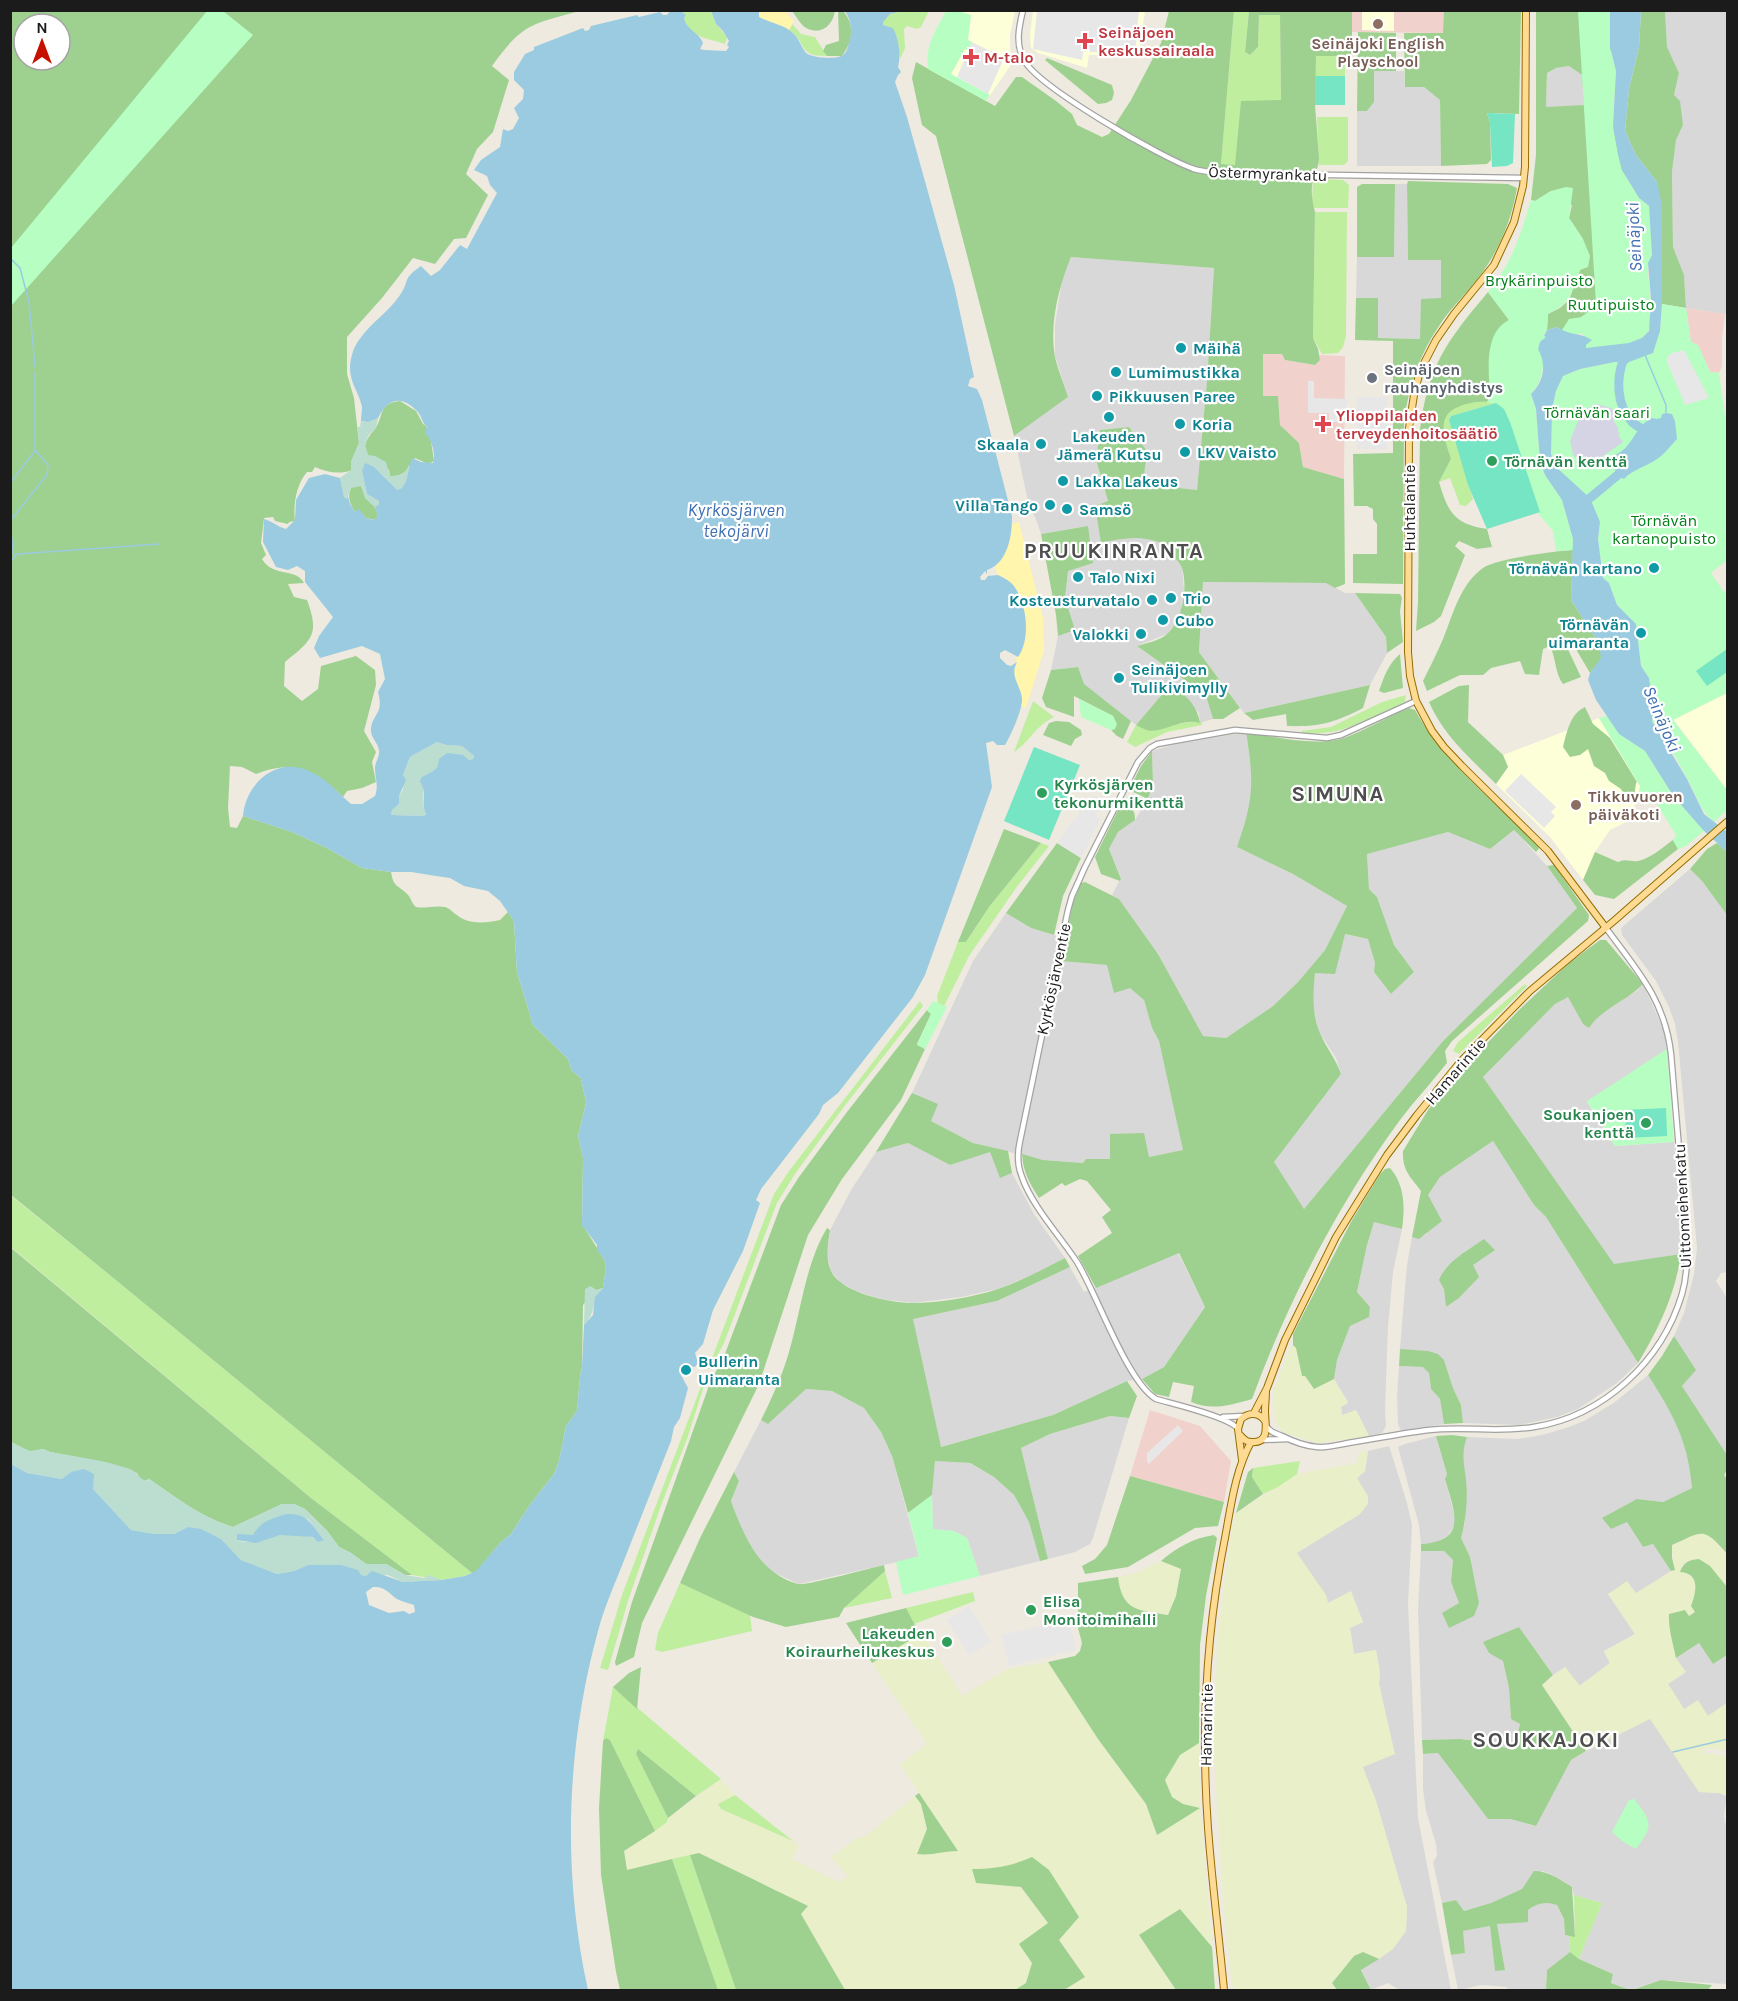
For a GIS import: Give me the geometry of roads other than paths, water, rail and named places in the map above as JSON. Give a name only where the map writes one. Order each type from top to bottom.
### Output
[{"type":"main road","name":"Huhtalantie","points":[[1526,10],[1524,178],[1514,222],[1502,252],[1436,340],[1420,371],[1414,395],[1409,428],[1408,652],[1410,676],[1416,701],[1423,716],[1444,747],[1548,851],[1606,928]]},
{"type":"main road","name":"Hamarintie","points":[[1254,1413],[1267,1388],[1285,1341],[1336,1237],[1387,1155],[1461,1061],[1530,991],[1728,821]]},
{"type":"main road","name":"Hamarintie","points":[[1266,1424],[1267,1388]]},
{"type":"main road","points":[[1254,1413],[1263,1418],[1266,1424],[1261,1440],[1251,1442],[1246,1441],[1239,1431],[1239,1424],[1244,1416],[1254,1413]]},
{"type":"main road","name":"Hamarintie","points":[[1239,1431],[1242,1462]]},
{"type":"main road","name":"Hamarintie","points":[[1224,1990],[1208,1827],[1205,1709],[1214,1602],[1226,1532],[1242,1462],[1251,1442]]},
{"type":"street","name":"Östermyrankatu","points":[[1023,10],[1018,37],[1027,66],[1102,121],[1192,168],[1216,173],[1524,178]]},
{"type":"street","name":"Kyrkösjärventie","points":[[1239,1431],[1235,1424],[1156,1399],[1148,1394],[1140,1384],[1081,1269],[1021,1177],[1018,1147],[1068,910],[1081,877],[1138,762],[1150,748],[1170,741],[1235,730],[1327,738],[1341,735],[1416,701]]},
{"type":"street","name":"Uittomiehenkatu","points":[[1266,1424],[1270,1431],[1287,1439],[1323,1447],[1428,1430],[1450,1428],[1515,1430],[1559,1421],[1577,1414],[1614,1393],[1641,1368],[1664,1336],[1682,1294],[1687,1261],[1669,1039],[1662,1014],[1650,988],[1606,928]]},
{"type":"street","name":"Kyrkösjärventie","points":[[1220,1418],[1244,1416]]},
{"type":"street","name":"Uittomiehenkatu","points":[[1261,1440],[1287,1439]]},
{"type":"water","name":"Kyrkösjärven tekojärvi","points":[[670,11],[681,11],[686,15],[684,18],[690,29],[699,36],[703,43],[700,49],[726,51],[729,47],[727,45],[729,41],[716,24],[711,11],[759,11],[759,17],[793,33],[806,53],[830,58],[840,57],[848,48],[851,30],[845,11],[902,11],[890,14],[883,22],[883,25],[893,28],[898,42],[898,67],[901,72],[895,82],[954,285],[974,377],[970,379],[968,386],[977,389],[982,400],[1012,516],[1010,540],[1004,555],[1000,561],[987,570],[987,574],[985,571],[980,577],[981,580],[985,580],[988,576],[998,575],[1005,578],[1014,586],[1022,602],[1026,631],[1022,650],[1018,657],[1005,650],[1000,653],[1000,658],[1011,666],[1017,662],[1014,672],[1022,704],[1005,745],[997,745],[993,741],[986,743],[992,787],[925,975],[913,997],[838,1093],[823,1105],[819,1114],[761,1189],[756,1200],[760,1203],[743,1251],[713,1310],[703,1344],[695,1353],[698,1363],[695,1367],[686,1366],[681,1375],[688,1388],[680,1418],[674,1427],[671,1441],[603,1614],[587,1675],[579,1720],[571,1810],[571,1855],[574,1901],[588,1990],[11,1990],[11,1464],[27,1473],[62,1479],[71,1472],[84,1469],[94,1474],[93,1489],[131,1530],[154,1534],[174,1534],[188,1527],[201,1529],[221,1539],[241,1560],[277,1574],[294,1571],[308,1565],[341,1565],[358,1570],[361,1575],[366,1576],[372,1571],[403,1582],[442,1580],[465,1576],[476,1571],[511,1534],[554,1474],[566,1426],[577,1411],[584,1325],[593,1315],[595,1297],[603,1288],[606,1267],[604,1259],[597,1250],[597,1245],[582,1225],[583,1158],[578,1136],[586,1103],[581,1078],[572,1071],[568,1059],[533,1025],[517,972],[514,921],[500,901],[488,891],[464,886],[450,878],[362,868],[292,832],[243,816],[245,804],[257,783],[265,775],[286,767],[298,768],[317,775],[351,804],[362,804],[375,796],[376,792],[375,768],[379,750],[371,728],[380,705],[378,692],[385,679],[380,654],[362,646],[320,658],[314,648],[319,636],[333,617],[305,582],[305,571],[297,566],[288,570],[276,567],[263,542],[264,519],[286,529],[295,520],[296,500],[309,478],[325,474],[340,478],[344,497],[347,499],[348,496],[355,512],[359,509],[366,518],[374,520],[378,516],[375,506],[379,505],[379,501],[367,494],[362,471],[365,463],[374,467],[397,490],[401,489],[406,482],[412,458],[421,462],[433,463],[433,447],[425,433],[427,427],[417,411],[405,402],[390,403],[378,418],[368,422],[361,421],[362,407],[350,373],[355,346],[368,328],[396,301],[408,277],[421,266],[431,276],[440,270],[460,245],[467,249],[497,193],[490,185],[487,176],[474,170],[481,160],[500,147],[503,129],[508,131],[513,129],[519,118],[514,108],[523,99],[524,90],[514,80],[514,72],[525,54],[534,50],[534,47],[583,28],[585,31],[591,26],[637,15],[639,17],[660,12],[667,15]],"holes":[[[437,742],[462,746],[474,756],[473,759],[469,760],[463,755],[447,753],[439,759],[436,769],[421,778],[426,814],[424,816],[391,815],[392,810],[399,804],[399,796],[406,780],[403,775],[410,757]],[[373,1587],[382,1588],[399,1600],[414,1605],[415,1612],[389,1613],[369,1605],[366,1592]]]},
{"type":"water","points":[[1610,11],[1641,11],[1639,47],[1629,89],[1625,131],[1636,155],[1657,182],[1662,205],[1660,331],[1653,353],[1629,362],[1625,366],[1615,362],[1580,369],[1563,376],[1556,391],[1552,409],[1551,454],[1556,467],[1590,498],[1600,522],[1598,539],[1603,578],[1609,583],[1617,605],[1636,624],[1641,666],[1649,678],[1654,710],[1652,721],[1687,779],[1704,814],[1727,832],[1727,852],[1704,831],[1674,797],[1645,751],[1619,734],[1596,700],[1588,680],[1590,673],[1601,658],[1599,643],[1571,600],[1573,539],[1562,500],[1545,475],[1540,461],[1536,409],[1531,394],[1539,384],[1543,373],[1543,361],[1538,349],[1540,342],[1546,337],[1544,336],[1547,330],[1557,327],[1592,340],[1586,348],[1629,343],[1642,338],[1649,331],[1651,299],[1648,263],[1652,255],[1649,206],[1639,198],[1622,170],[1618,154],[1613,126],[1616,71],[1610,47]]},
{"type":"water","points":[[1662,414],[1672,414],[1675,421],[1677,439],[1663,455],[1653,462],[1624,479],[1617,476],[1612,456],[1625,449],[1646,422],[1652,418],[1661,418]]},
{"type":"water","points":[[286,1514],[299,1515],[304,1518],[312,1524],[324,1540],[318,1542],[313,1537],[280,1535],[256,1543],[237,1540],[237,1534],[253,1535],[263,1524]]},
{"type":"waterway","points":[[10,258],[20,268],[29,302],[35,367]]},
{"type":"waterway","points":[[1645,355],[1666,405],[1666,412]]},
{"type":"waterway","points":[[1624,358],[1619,383],[1620,400],[1632,422],[1646,433]]},
{"type":"waterway","points":[[10,483],[35,451],[35,372]]},
{"type":"waterway","points":[[10,521],[47,475],[48,465],[36,451]]},
{"type":"waterway","points":[[1590,498],[1625,469]]},
{"type":"waterway","points":[[10,525],[14,557]]},
{"type":"waterway","points":[[10,562],[17,554],[160,544]]},
{"type":"waterway","points":[[1673,1752],[1728,1739]]},
{"type":"place","name":"Seinäjoki English Playschool","points":[[1378,24]]},
{"type":"place","name":"Seinäjoen keskussairaala","points":[[1085,41]]},
{"type":"place","name":"M-talo","points":[[971,57]]},
{"type":"place","name":"Mäihä","points":[[1181,348]]},
{"type":"place","name":"Lumimustikka","points":[[1116,372]]},
{"type":"place","name":"Seinäjoen rauhanyhdistys","points":[[1372,378]]},
{"type":"place","name":"Pikkuusen Paree","points":[[1097,396]]},
{"type":"place","name":"Lakeuden Jämerä Kutsu","points":[[1109,417]]},
{"type":"place","name":"Koria","points":[[1180,424]]},
{"type":"place","name":"Ylioppilaiden terveydenhoitosäätiö","points":[[1323,424]]},
{"type":"place","name":"Skaala","points":[[1041,444]]},
{"type":"place","name":"LKV Vaisto","points":[[1185,452]]},
{"type":"place","name":"Törnävän kenttä","points":[[1492,461]]},
{"type":"place","name":"Lakka Lakeus","points":[[1063,481]]},
{"type":"place","name":"Villa Tango","points":[[1050,505]]},
{"type":"place","name":"Samsö","points":[[1067,509]]},
{"type":"place","name":"Törnävän kartano","points":[[1654,568]]},
{"type":"place","name":"Talo Nixi","points":[[1078,577]]},
{"type":"place","name":"Trio","points":[[1171,598]]},
{"type":"place","name":"Kosteusturvatalo","points":[[1152,600]]},
{"type":"place","name":"Cubo","points":[[1163,620]]},
{"type":"place","name":"Törnävän uimaranta","points":[[1641,633]]},
{"type":"place","name":"Valokki","points":[[1141,634]]},
{"type":"place","name":"Seinäjoen Tulikivimylly","points":[[1119,678]]},
{"type":"place","name":"Kyrkösjärven tekonurmikenttä","points":[[1042,793]]},
{"type":"place","name":"Tikkuvuoren päiväkoti","points":[[1576,805]]},
{"type":"place","name":"Soukanjoen kenttä","points":[[1646,1123]]},
{"type":"place","name":"Bullerin Uimaranta","points":[[686,1370]]},
{"type":"place","name":"Elisa Monitoimihalli","points":[[1031,1610]]},
{"type":"place","name":"Lakeuden Koiraurheilukeskus","points":[[947,1642]]},
{"type":"district","name":"PRUUKINRANTA","points":[[1114,550]]},
{"type":"district","name":"SIMUNA","points":[[1338,793]]},
{"type":"district","name":"SOUKKAJOKI","points":[[1546,1739]]},
{"type":"water label","name":"Seinäjoki","points":[[1634,237]]},
{"type":"water label","name":"Seinäjoki","points":[[1662,719]]},
{"type":"park label","name":"Brykärinpuisto","points":[[1539,280]]},
{"type":"park label","name":"Ruutipuisto","points":[[1611,304]]},
{"type":"park label","name":"Törnävän saari","points":[[1597,412]]},
{"type":"park label","name":"Törnävän kartanopuisto","points":[[1664,529]]}]
